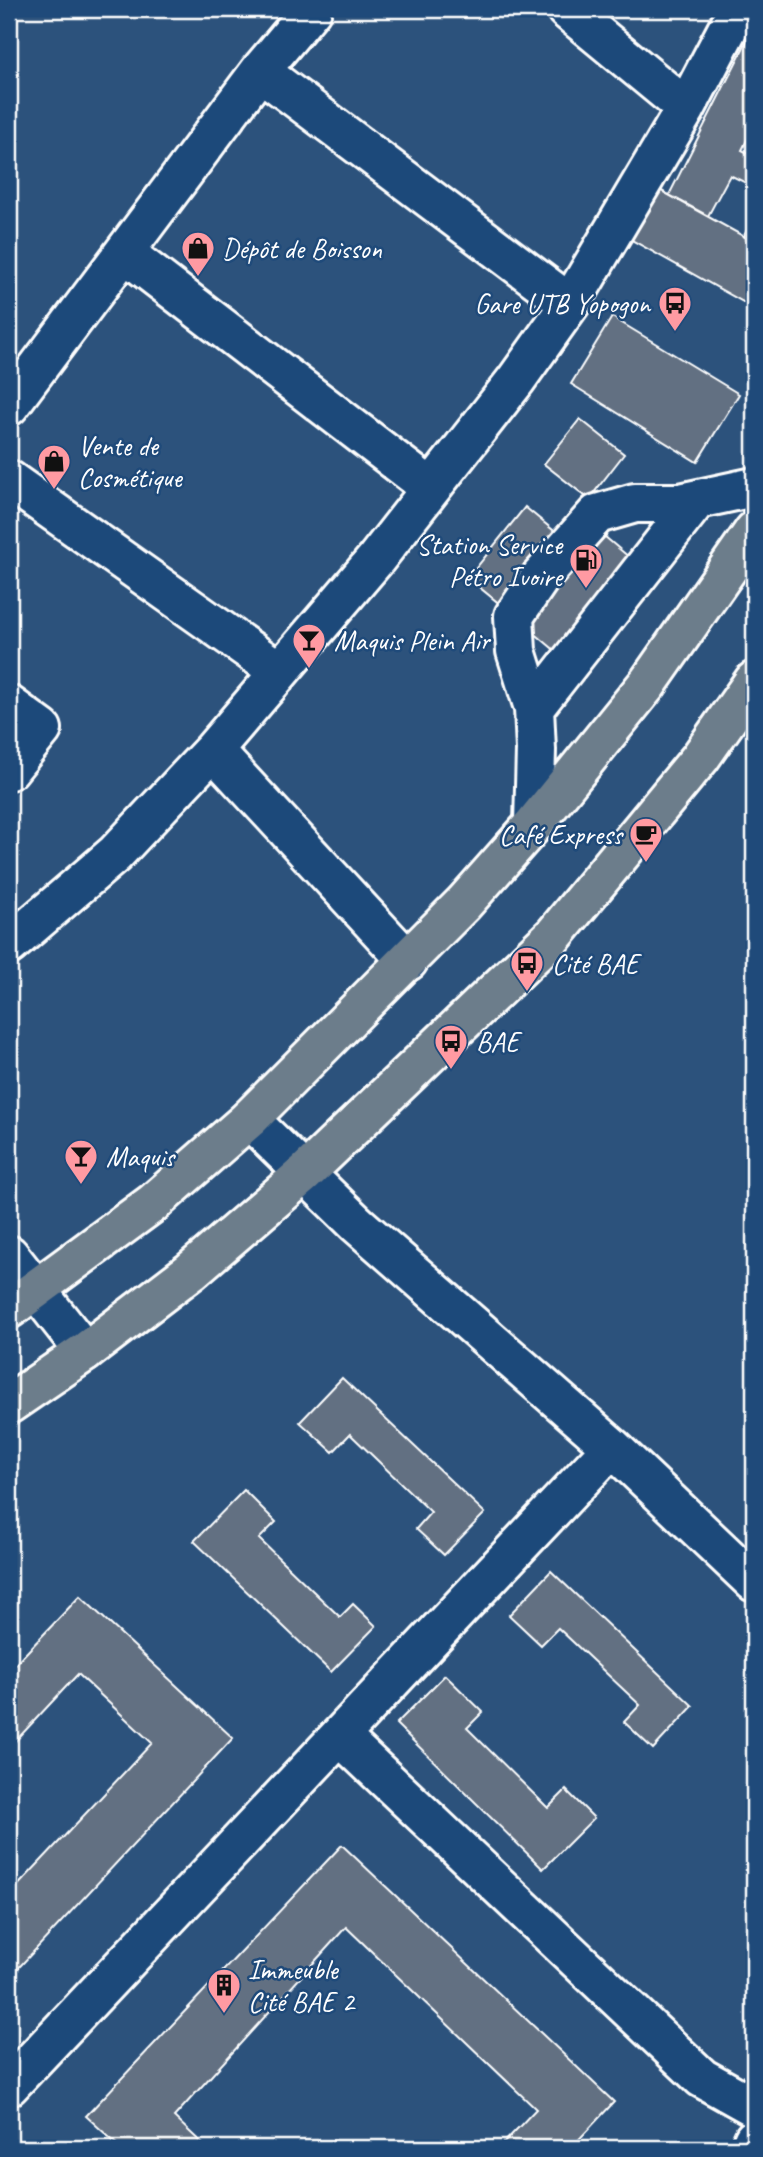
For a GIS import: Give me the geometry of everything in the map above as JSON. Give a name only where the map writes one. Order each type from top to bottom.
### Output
[{"type":"main road","points":[[22,1299],[153,1203],[249,1119],[464,903],[534,824],[648,683],[754,531]]},
{"type":"main road","points":[[9,1404],[85,1352],[191,1271],[305,1173],[554,935],[700,758],[754,681]]},
{"type":"street","points":[[9,405],[260,71],[312,9]]},
{"type":"street","points":[[566,9],[687,107]]},
{"type":"street","points":[[9,946],[115,854],[213,750],[376,559],[516,380],[570,304],[687,107],[738,9]]},
{"type":"street","points":[[260,71],[570,304]]},
{"type":"street","points":[[125,253],[431,488]]},
{"type":"street","points":[[9,480],[279,671]]},
{"type":"street","points":[[534,824],[534,708],[516,651],[514,615],[540,578],[597,514],[635,503],[680,503],[754,487]]},
{"type":"street","points":[[534,708],[696,500]]},
{"type":"street","points":[[9,705],[42,729],[9,770]]},
{"type":"street","points":[[213,750],[408,961]]},
{"type":"street","points":[[249,1119],[357,1224],[612,1447],[754,1582]]},
{"type":"street","points":[[9,1255],[22,1299],[85,1352]]},
{"type":"street","points":[[9,2086],[612,1447]]},
{"type":"street","points":[[340,1736],[702,2078],[754,2107]]},
{"type":"street","points":[[750,2148],[754,2139]]},
{"type":"building","points":[[754,27],[754,126],[742,150],[754,156],[754,187],[730,175],[708,216],[669,195]]},
{"type":"building","points":[[658,189],[754,242],[754,308],[630,239]]},
{"type":"building","points":[[754,216],[754,242],[744,236]]},
{"type":"building","points":[[612,317],[739,394],[697,462],[571,384]]},
{"type":"building","points":[[580,419],[624,454],[589,499],[544,464]]},
{"type":"building","points":[[525,507],[559,535],[501,605],[468,578]]},
{"type":"building","points":[[604,536],[636,563],[558,653],[526,626]]},
{"type":"building","points":[[342,1378],[485,1513],[444,1555],[416,1529],[431,1512],[350,1434],[333,1452],[300,1422]]},
{"type":"building","points":[[244,1490],[276,1522],[259,1539],[340,1617],[353,1604],[376,1626],[331,1672],[194,1541]]},
{"type":"building","points":[[551,1571],[693,1706],[653,1749],[624,1722],[640,1705],[558,1628],[541,1645],[509,1615]]},
{"type":"building","points":[[80,1596],[233,1738],[9,1978],[9,1895],[152,1743],[78,1674],[9,1748],[9,1671]]},
{"type":"building","points":[[445,1675],[483,1712],[467,1728],[548,1808],[566,1790],[594,1818],[543,1869],[396,1724]]},
{"type":"building","name":"Immeuble Cité BAE 2","points":[[342,1845],[614,2102],[571,2148],[499,2148],[536,2109],[346,1927],[174,2117],[207,2148],[121,2148],[86,2116]]},
{"type":"place","name":"Dépôt de Boisson","points":[[198,278]]},
{"type":"place","name":"Gare UTB Yopogon","points":[[675,333]]},
{"type":"place","name":"Vente de Cosmétique","points":[[54,491]]},
{"type":"place","name":"Station Service Pétro Ivoire","points":[[586,590]]},
{"type":"place","name":"Maquis Plein Air","points":[[309,670]]},
{"type":"place","name":"Café Express","points":[[646,864]]},
{"type":"place","name":"Cité BAE","points":[[527,993]]},
{"type":"place","name":"BAE","points":[[451,1071]]},
{"type":"place","name":"Maquis","points":[[81,1186]]},
{"type":"place","name":"Immeuble Cité BAE 2","points":[[224,2015]]}]
